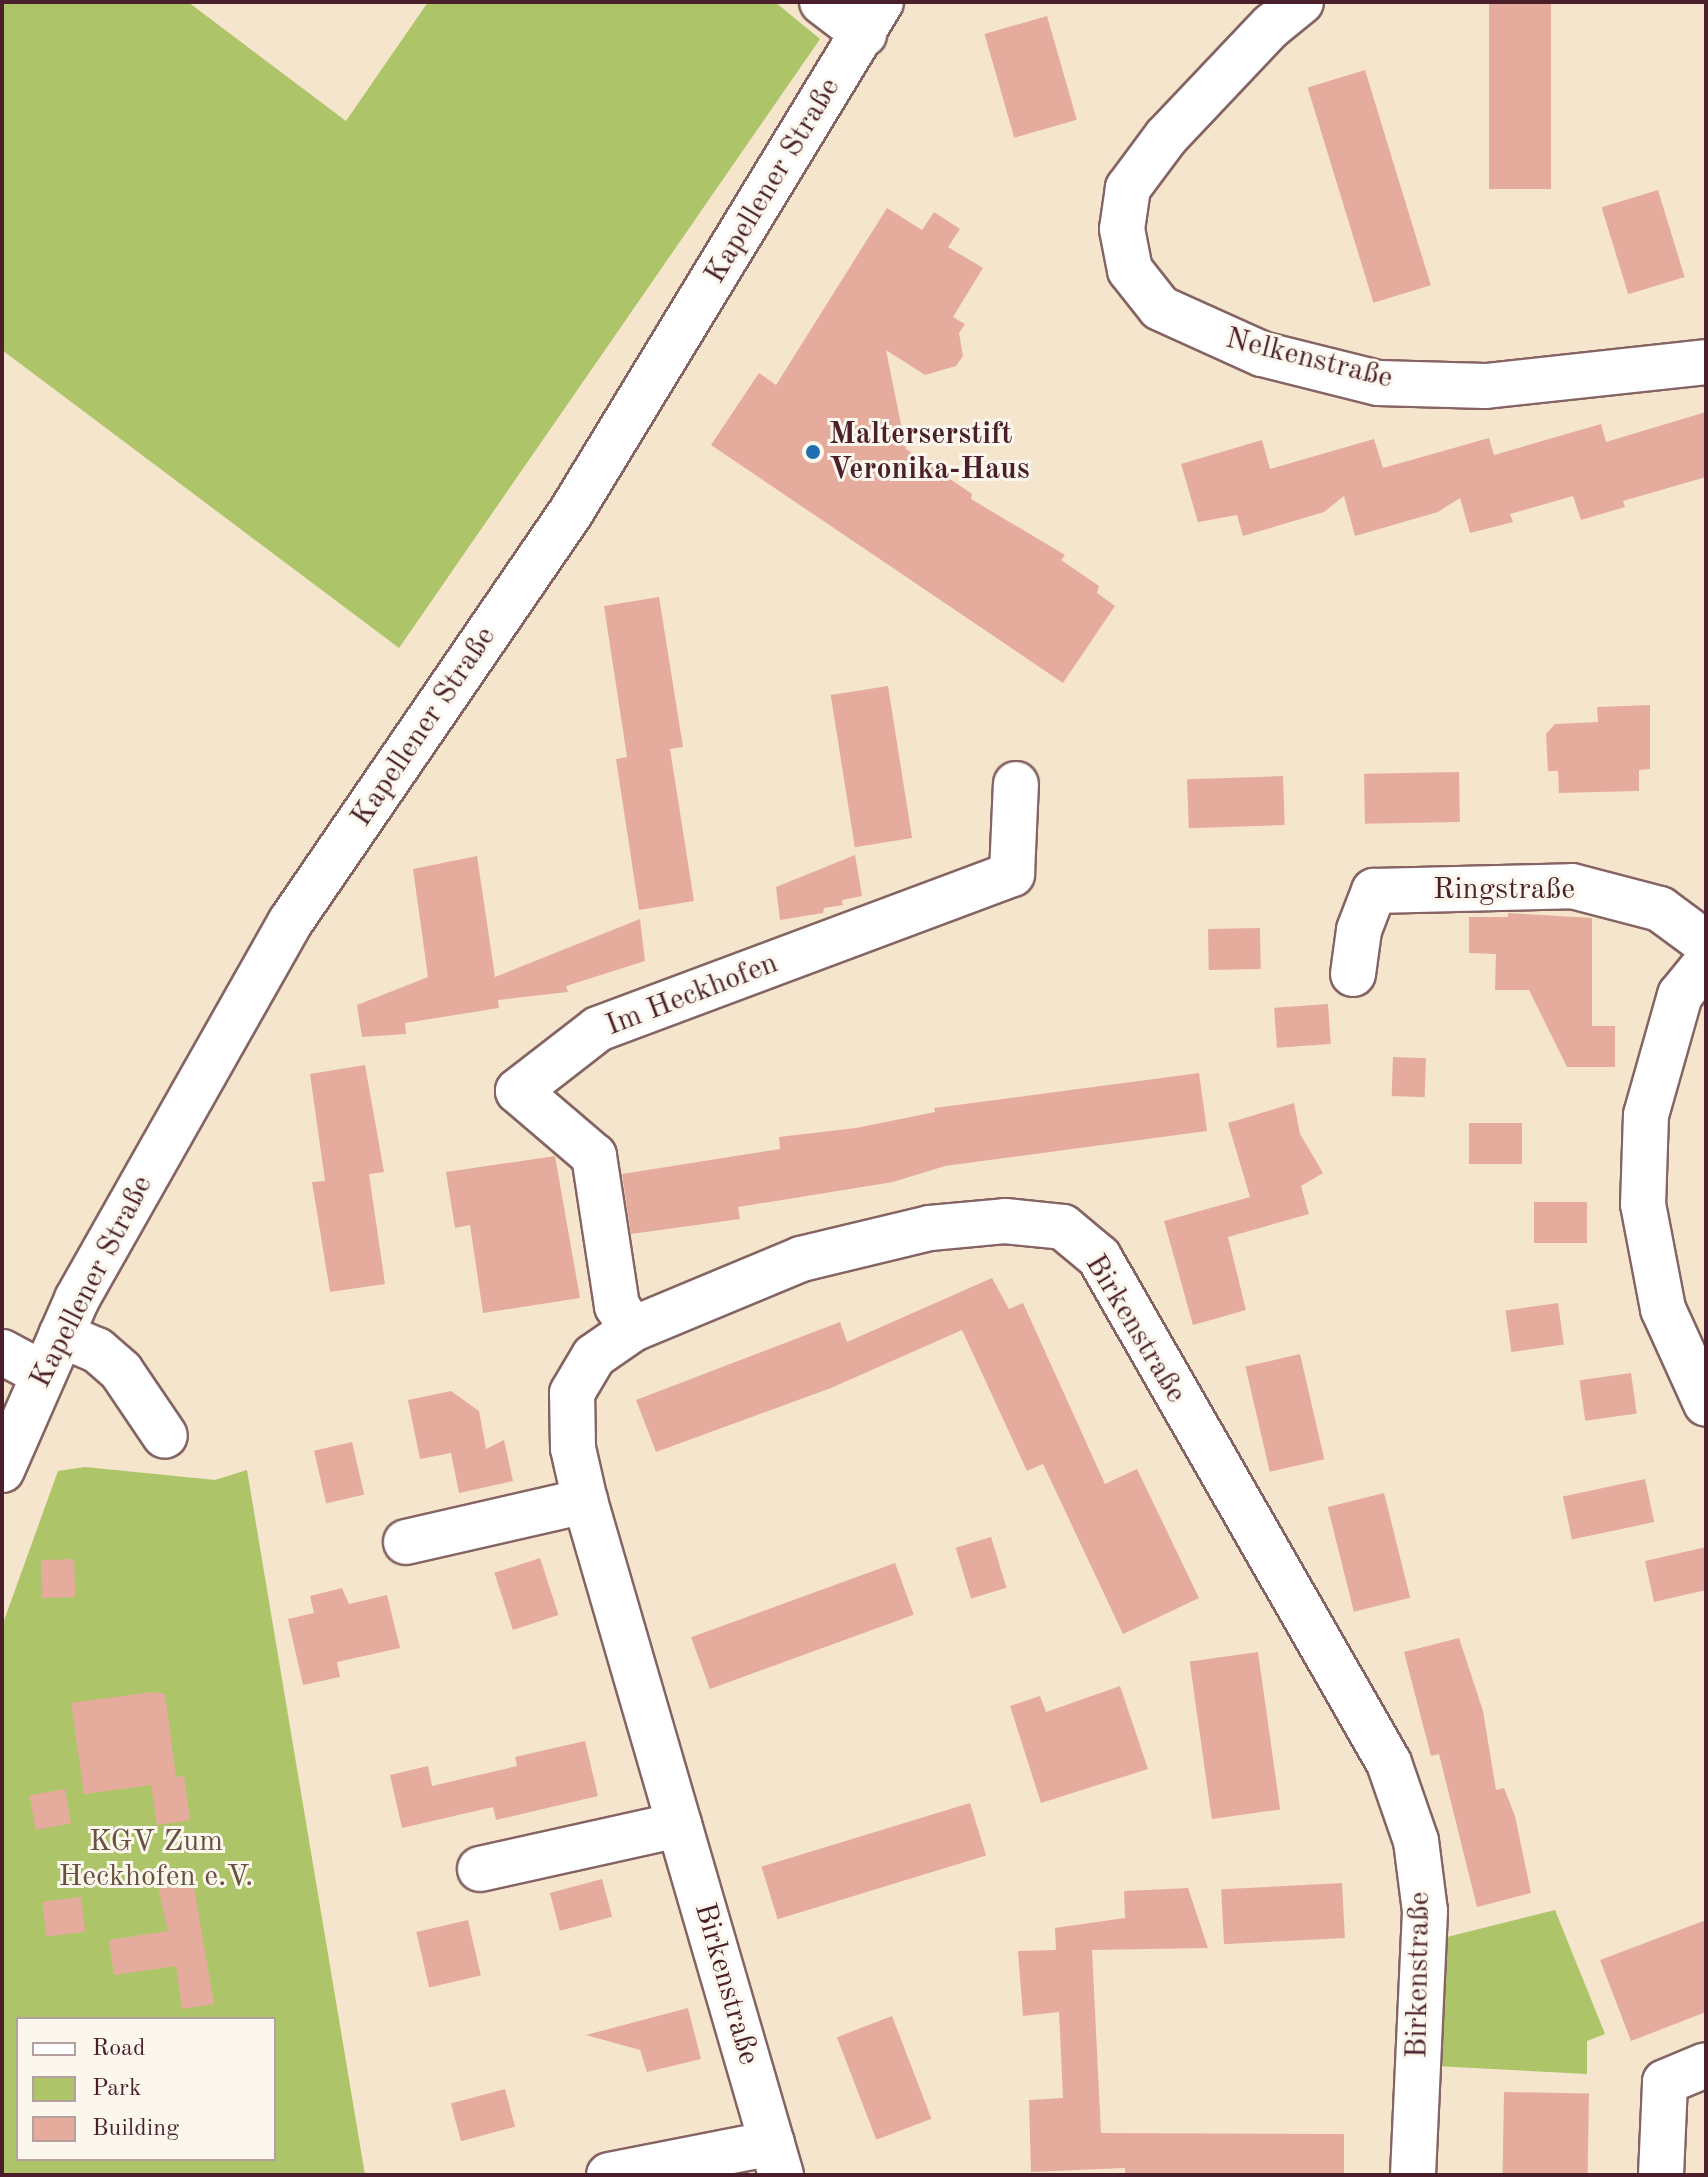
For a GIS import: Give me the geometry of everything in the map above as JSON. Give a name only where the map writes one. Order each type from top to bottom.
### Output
[{"type":"street","points":[[822,2],[872,18]]},
{"type":"street","name":"Nelkenstraße","points":[[1301,2],[1271,26],[1166,137],[1128,188],[1122,229],[1130,270],[1160,308],[1262,354],[1378,383],[1486,386],[1706,362]]},
{"type":"street","name":"Kapellener Straße","points":[[2,1470],[61,1335],[291,921],[571,512],[872,18]]},
{"type":"street","name":"Im Heckhofen","points":[[633,1329],[617,1306],[594,1156],[518,1091],[598,1029],[1012,874],[1016,784]]},
{"type":"street","name":"Ringstraße","points":[[1353,974],[1359,930],[1374,891],[1572,886],[1660,909],[1706,943]]},
{"type":"street","points":[[1706,963],[1680,995],[1646,1115],[1643,1204],[1663,1309],[1706,1404]]},
{"type":"street","name":"Birkenstraße","points":[[609,2175],[776,2159],[585,1501],[573,1448],[572,1393],[594,1356],[633,1329],[801,1259],[930,1228],[1005,1221],[1063,1227],[1099,1257],[1389,1763],[1416,1841],[1425,1911],[1413,2175]]},
{"type":"street","points":[[61,1335],[97,1350],[121,1371],[165,1436]]},
{"type":"street","points":[[2,1352],[43,1374]]},
{"type":"street","points":[[406,1542],[585,1501]]},
{"type":"street","points":[[480,1869],[679,1825]]},
{"type":"street","points":[[1661,2175],[1665,2082],[1706,2065]]},
{"type":"green space","points":[[2,2],[188,2],[346,121],[428,2],[775,2],[820,39],[399,648],[2,350]]},
{"type":"green space","name":"KGV Zum Heckhofen e.V.","points":[[85,1467],[215,1480],[247,1470],[365,2175],[2,2175],[2,1626],[58,1471]]},
{"type":"green space","points":[[1555,1910],[1605,2034],[1587,2041],[1587,2074],[1435,2066],[1439,1939]]},
{"type":"building","points":[[1489,2],[1551,2],[1551,189],[1489,189]]},
{"type":"building","points":[[1047,16],[1077,120],[1014,138],[985,34]]},
{"type":"building","points":[[1365,70],[1431,285],[1373,303],[1308,88]]},
{"type":"building","points":[[1658,190],[1685,277],[1628,294],[1602,207]]},
{"type":"building","name":"Malterserstift Veronika-Haus","points":[[887,208],[922,230],[934,212],[960,229],[948,247],[983,268],[953,317],[965,324],[959,333],[963,356],[956,366],[925,375],[886,350],[906,449],[972,494],[971,499],[1065,555],[1061,560],[1099,586],[1097,593],[1115,606],[1063,683],[711,445],[759,373],[776,385]]},
{"type":"building","points":[[1706,412],[1706,477],[1623,501],[1625,507],[1581,520],[1573,496],[1510,514],[1513,522],[1470,533],[1460,498],[1438,512],[1355,536],[1344,496],[1324,512],[1243,536],[1237,515],[1198,522],[1181,464],[1262,440],[1270,469],[1374,439],[1383,468],[1489,438],[1494,455],[1601,424],[1606,442]]},
{"type":"building","points":[[659,597],[683,747],[670,749],[694,901],[639,910],[616,759],[627,757],[604,606]]},
{"type":"building","points":[[888,686],[912,838],[855,847],[831,695]]},
{"type":"building","points":[[1650,705],[1650,769],[1639,770],[1639,791],[1559,793],[1558,771],[1548,771],[1546,734],[1555,724],[1598,722],[1597,707]]},
{"type":"building","points":[[1459,772],[1460,822],[1365,824],[1364,774]]},
{"type":"building","points":[[1283,776],[1285,825],[1189,828],[1187,779]]},
{"type":"building","points":[[855,855],[862,896],[842,900],[843,905],[824,908],[823,913],[780,920],[776,887]]},
{"type":"building","points":[[477,856],[495,977],[640,919],[645,961],[566,986],[568,992],[498,1000],[499,1008],[405,1023],[406,1034],[362,1037],[357,1005],[428,977],[413,869]]},
{"type":"building","points":[[1508,913],[1592,918],[1592,1026],[1615,1026],[1615,1067],[1567,1067],[1529,990],[1495,990],[1496,954],[1469,953],[1469,917],[1508,917]]},
{"type":"building","points":[[1260,928],[1261,969],[1209,970],[1208,929]]},
{"type":"building","points":[[1328,1004],[1331,1044],[1277,1048],[1274,1008]]},
{"type":"building","points":[[1393,1057],[1426,1058],[1425,1097],[1392,1096]]},
{"type":"building","points":[[365,1065],[384,1172],[369,1174],[385,1284],[330,1292],[312,1182],[325,1181],[310,1074]]},
{"type":"building","points":[[1199,1073],[1207,1131],[945,1166],[893,1182],[738,1207],[740,1219],[631,1234],[622,1174],[780,1149],[779,1137],[856,1128],[935,1112],[934,1108]]},
{"type":"building","points":[[1294,1103],[1300,1134],[1323,1173],[1301,1186],[1309,1214],[1228,1237],[1246,1310],[1193,1325],[1164,1221],[1250,1197],[1228,1123]]},
{"type":"building","points":[[1469,1123],[1522,1123],[1522,1164],[1469,1164]]},
{"type":"building","points":[[555,1156],[580,1298],[483,1313],[470,1225],[455,1228],[446,1172]]},
{"type":"building","points":[[1534,1202],[1587,1202],[1587,1243],[1534,1243]]},
{"type":"building","points":[[992,1278],[1009,1309],[1023,1303],[1105,1484],[1137,1469],[1199,1598],[1123,1634],[1043,1464],[1027,1471],[962,1330],[831,1388],[656,1452],[636,1400],[840,1322],[847,1342]]},
{"type":"building","points":[[1558,1303],[1564,1345],[1511,1352],[1506,1310]]},
{"type":"building","points":[[1300,1354],[1324,1459],[1270,1472],[1245,1367]]},
{"type":"building","points":[[1631,1373],[1637,1414],[1585,1421],[1580,1380]]},
{"type":"building","points":[[451,1391],[479,1411],[486,1449],[504,1440],[513,1481],[459,1493],[451,1453],[420,1459],[408,1400]]},
{"type":"building","points":[[352,1442],[364,1495],[326,1503],[314,1451]]},
{"type":"building","points":[[1645,1479],[1654,1522],[1572,1540],[1563,1496]]},
{"type":"building","points":[[1384,1493],[1410,1598],[1354,1612],[1328,1507]]},
{"type":"building","points":[[991,1537],[1006,1588],[971,1599],[956,1548]]},
{"type":"building","points":[[1706,1547],[1706,1590],[1654,1602],[1645,1561]]},
{"type":"building","points":[[540,1558],[559,1615],[513,1630],[494,1573]]},
{"type":"building","points":[[74,1559],[75,1597],[42,1598],[41,1560]]},
{"type":"building","points":[[895,1563],[914,1615],[710,1689],[691,1637]]},
{"type":"building","points":[[342,1588],[349,1604],[387,1595],[400,1648],[337,1662],[340,1677],[303,1685],[288,1619],[314,1613],[310,1596]]},
{"type":"building","points":[[1459,1638],[1483,1711],[1496,1790],[1504,1788],[1515,1816],[1531,1893],[1477,1907],[1439,1754],[1431,1756],[1404,1652]]},
{"type":"building","points":[[1258,1652],[1280,1809],[1212,1819],[1190,1662]]},
{"type":"building","points":[[1120,1686],[1148,1769],[1041,1803],[1010,1706],[1040,1696],[1046,1712]]},
{"type":"building","points":[[152,1692],[165,1694],[176,1777],[184,1776],[190,1820],[157,1825],[151,1785],[84,1794],[71,1703]]},
{"type":"building","points":[[585,1741],[598,1796],[496,1820],[493,1807],[402,1828],[390,1775],[428,1766],[432,1786],[517,1766],[515,1757]]},
{"type":"building","points":[[65,1789],[71,1823],[36,1830],[30,1795]]},
{"type":"building","points":[[970,1803],[986,1856],[778,1919],[762,1867]]},
{"type":"building","points":[[191,1870],[214,2004],[182,2009],[176,1966],[114,1975],[109,1940],[168,1931],[156,1878]]},
{"type":"building","points":[[602,1879],[612,1917],[560,1931],[550,1893]]},
{"type":"building","points":[[1342,1883],[1345,1938],[1224,1944],[1221,1889]]},
{"type":"building","points":[[1188,1888],[1208,1948],[1092,1950],[1101,2133],[1344,2134],[1344,2175],[1125,2175],[1125,2168],[1031,2172],[1029,2100],[1063,2098],[1059,2012],[1023,2016],[1018,1951],[1056,1950],[1055,1928],[1125,1918],[1124,1891]]},
{"type":"building","points":[[81,1897],[85,1932],[47,1936],[42,1902]]},
{"type":"building","points":[[468,1920],[481,1976],[429,1987],[416,1932]]},
{"type":"building","points":[[1706,1920],[1706,2012],[1631,2041],[1600,1960]]},
{"type":"building","points":[[688,2008],[701,2059],[647,2072],[640,2050],[586,2035]]},
{"type":"building","points":[[892,2016],[931,2119],[876,2140],[837,2037]]},
{"type":"building","points":[[505,2089],[515,2127],[461,2141],[451,2103]]},
{"type":"building","points":[[1504,2092],[1589,2093],[1588,2175],[1503,2175]]},
{"type":"place","name":"Malterserstift Veronika-Haus","points":[[813,452]]}]
